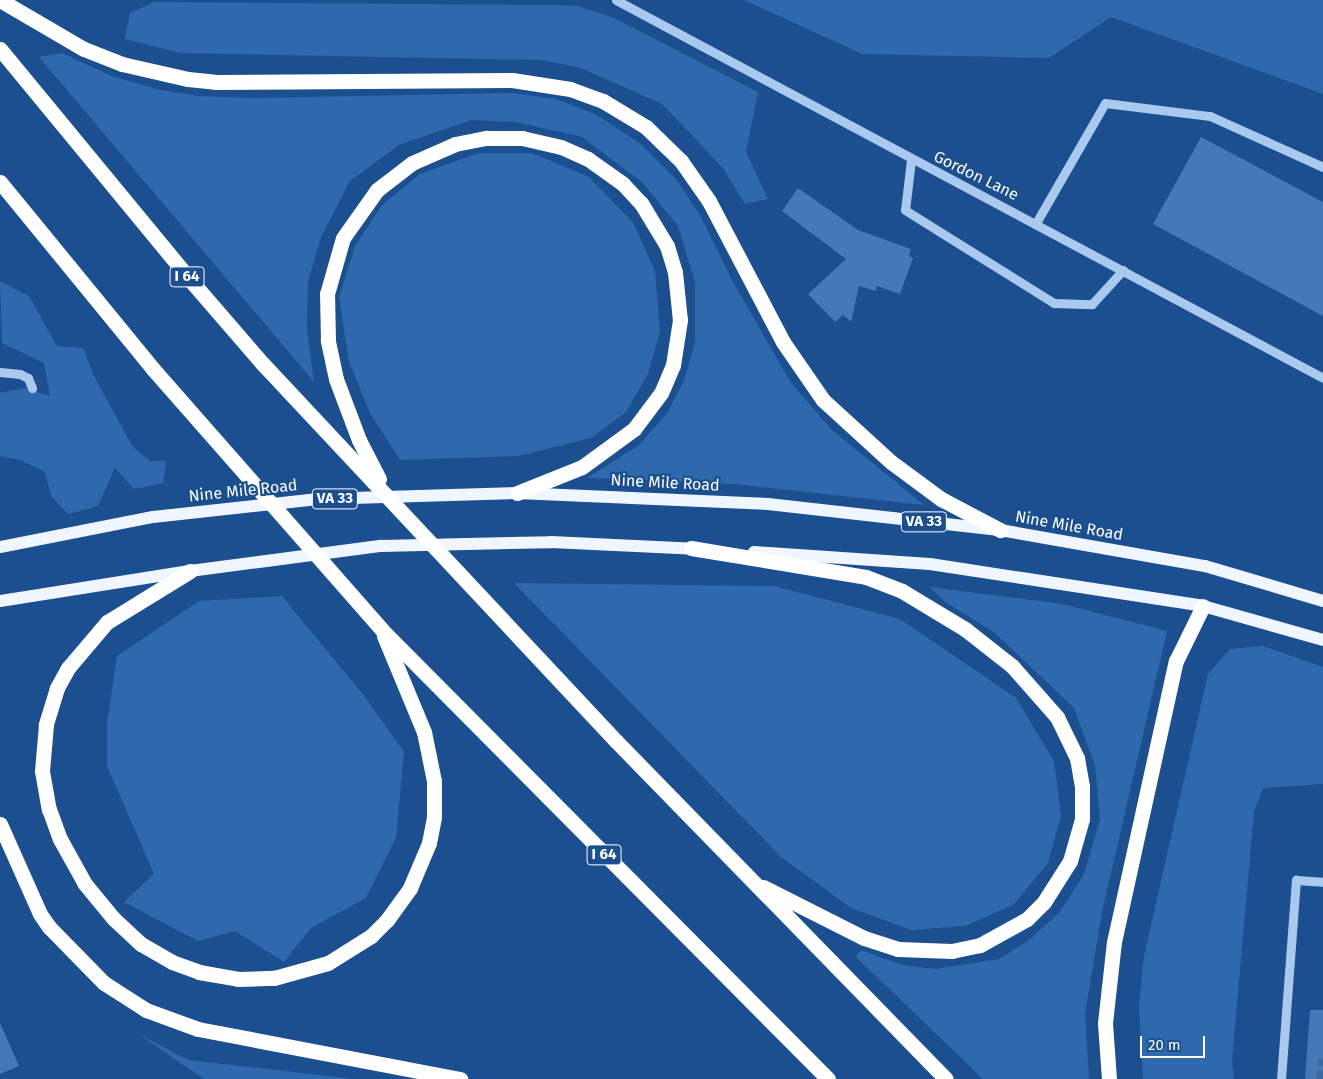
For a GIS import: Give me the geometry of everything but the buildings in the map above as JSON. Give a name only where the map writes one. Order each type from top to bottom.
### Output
[{"type":"highway","points":[[0,0],[84,49],[122,64],[188,80],[216,82],[512,80],[570,89],[602,101],[646,127],[682,161],[708,201],[783,342],[823,400],[891,462],[941,499],[1000,530]]},
{"type":"highway","name":"I 64","points":[[0,48],[192,282],[386,494],[616,741],[946,1079]]},
{"type":"highway","points":[[386,494],[359,440],[336,379],[326,319],[327,294],[334,260],[352,221],[377,190],[395,174],[436,151],[455,144],[501,137],[540,141],[561,147],[588,159],[623,184],[641,203],[660,232],[676,272],[680,298],[679,340],[673,365],[661,393],[646,415],[601,455],[582,467],[517,492]]},
{"type":"highway","name":"I 64","points":[[0,182],[153,369],[382,630],[828,1079]]},
{"type":"highway","points":[[692,548],[866,577],[902,591],[965,629],[1012,666],[1057,717],[1076,758],[1082,786],[1082,819],[1076,844],[1059,882],[1027,919],[980,945],[952,951],[918,952],[885,946],[754,882]]},
{"type":"highway","points":[[190,570],[107,622],[91,637],[68,668],[54,696],[46,725],[42,771],[49,809],[60,839],[86,884],[114,919],[141,944],[172,962],[199,972],[238,979],[274,978],[328,963],[371,936],[392,915],[410,888],[429,843],[434,817],[434,781],[424,732],[382,630]]},
{"type":"highway","points":[[1109,1079],[1105,1023],[1114,942],[1176,661],[1203,606]]},
{"type":"highway","points":[[0,824],[36,906],[49,927],[104,983],[146,1010],[198,1030],[460,1079]]},
{"type":"main road","name":"Nine Mile Road","points":[[0,547],[153,517],[318,499],[517,492],[768,504],[1000,530],[1205,566],[1323,601]]},
{"type":"main road","points":[[0,601],[190,570],[381,546],[552,542],[692,548],[930,564],[1203,606],[1323,640]]},
{"type":"street","name":"Gordon Lane","points":[[616,0],[911,160],[1036,223],[1323,378]]},
{"type":"street","points":[[1036,223],[1105,103],[1210,116],[1323,167]]},
{"type":"street","points":[[911,160],[906,210],[1054,303],[1092,304],[1123,270]]},
{"type":"street","points":[[0,372],[20,374],[28,378],[32,388]]},
{"type":"street","points":[[1281,1079],[1296,880],[1323,882]]},
{"type":"shaded area","points":[[744,0],[1323,0],[1323,94],[1111,17],[1049,58],[862,54]]},
{"type":"shaded area","points":[[154,2],[578,6],[614,18],[758,92],[746,152],[768,199],[745,204],[723,168],[662,104],[581,68],[541,60],[180,53],[125,39],[130,13]]},
{"type":"shaded area","points":[[62,53],[112,76],[156,89],[199,96],[248,98],[512,93],[556,99],[595,114],[641,144],[676,179],[700,215],[732,280],[791,383],[832,430],[924,505],[735,484],[587,478],[639,445],[667,413],[684,381],[695,342],[695,282],[678,226],[643,183],[582,137],[516,122],[471,120],[399,145],[350,181],[321,237],[308,282],[307,329],[314,382],[39,57]]},
{"type":"shaded area","points":[[479,153],[532,153],[589,177],[633,222],[655,271],[660,331],[648,374],[626,412],[591,438],[519,456],[400,460],[370,413],[349,362],[339,297],[355,246],[382,205],[420,174]]},
{"type":"shaded area","points":[[0,281],[29,296],[57,346],[83,348],[95,378],[133,447],[150,461],[166,461],[163,483],[134,489],[115,468],[98,506],[68,514],[51,496],[45,472],[20,460],[0,456],[0,393],[24,388],[50,396],[44,363],[2,343]]},
{"type":"shaded area","points":[[514,583],[774,586],[900,619],[1016,698],[1054,761],[1061,816],[1048,863],[1013,905],[965,926],[911,930],[851,908],[781,857]]},
{"type":"shaded area","points":[[930,587],[1063,604],[1167,631],[1102,912],[1085,1014],[1089,1079],[983,1079],[856,957],[861,950],[902,965],[935,969],[999,959],[1029,940],[1059,913],[1084,874],[1100,820],[1095,765],[1074,708],[995,633],[944,601]]},
{"type":"shaded area","points":[[282,596],[365,697],[404,752],[396,838],[366,898],[311,928],[284,962],[235,931],[198,941],[124,902],[154,874],[107,766],[107,723],[117,656],[199,601]]},
{"type":"shaded area","points":[[1263,646],[1323,667],[1323,784],[1263,788],[1254,812],[1232,1061],[1234,1079],[1143,1079],[1139,1005],[1144,956],[1208,674],[1230,649]]},
{"type":"shaded area","points":[[137,1033],[188,1060],[353,1079],[204,1079]]},
{"type":"tunnel","points":[[1321,1079],[1323,1058]]}]
